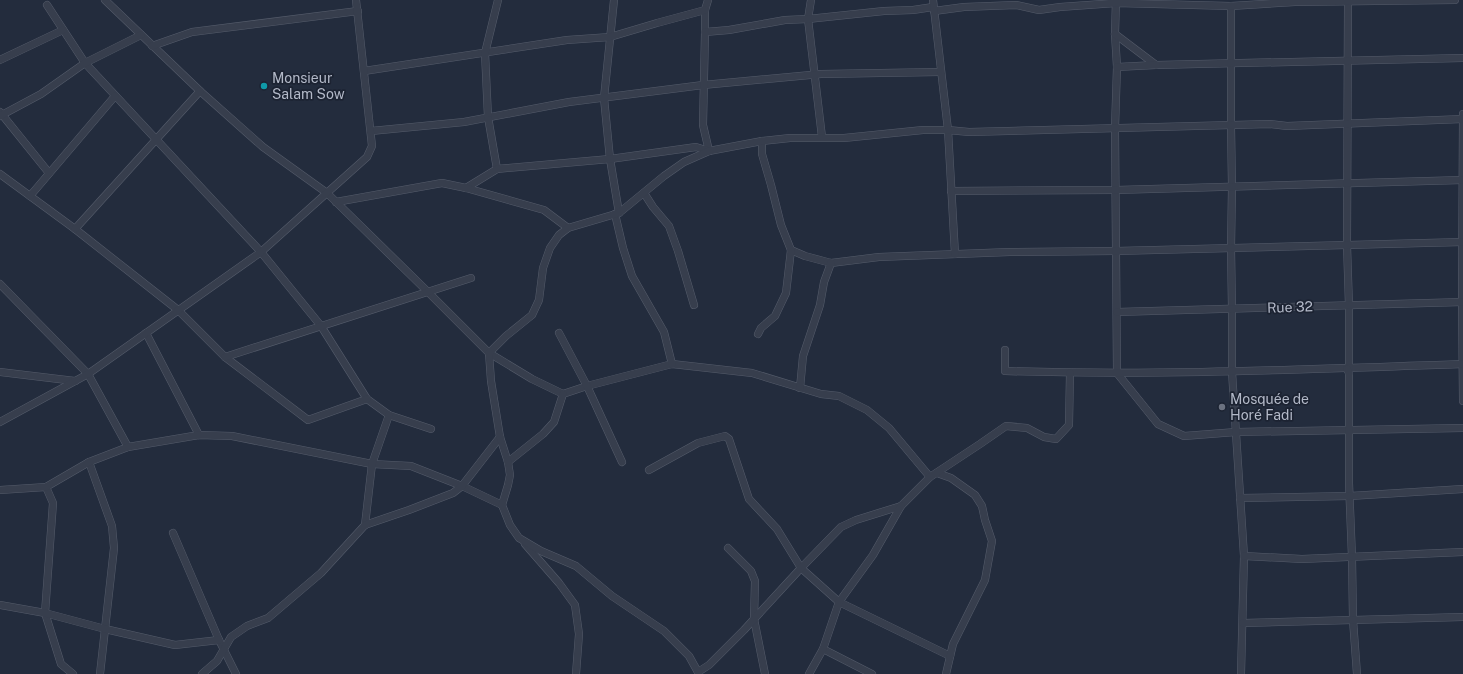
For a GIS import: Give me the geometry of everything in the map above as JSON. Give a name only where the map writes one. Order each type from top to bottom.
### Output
[{"type":"street","points":[[105,0],[200,91],[263,147],[336,202],[489,353],[532,379],[564,394],[587,386],[672,364],[752,373],[821,394],[839,396],[867,410],[888,428],[930,477]]},
{"type":"street","points":[[0,422],[88,374],[261,252],[367,157],[372,146],[371,131],[356,0]]},
{"type":"street","points":[[497,169],[488,117],[485,53],[498,0]]},
{"type":"street","points":[[614,0],[604,98],[617,213],[623,248],[632,276],[664,332],[672,364]]},
{"type":"street","points":[[708,0],[705,32],[703,125],[709,151]]},
{"type":"street","points":[[811,0],[808,19],[822,137]]},
{"type":"street","points":[[705,32],[729,30],[785,20],[884,11],[913,10],[933,6],[964,7],[1016,5],[1039,10],[1060,3],[1116,2],[1231,6],[1295,2],[1455,0]]},
{"type":"street","points":[[1348,1],[1348,370],[1353,620],[1357,674]]},
{"type":"street","points":[[1116,2],[1115,34],[1117,67],[1115,128],[1117,373],[1158,424],[1184,436],[1236,432],[1463,428]]},
{"type":"street","points":[[47,5],[85,63],[261,252],[321,326],[367,399],[390,415],[432,429]]},
{"type":"street","points":[[933,6],[948,130],[955,254]]},
{"type":"street","points":[[1231,6],[1232,372],[1244,556],[1241,674]]},
{"type":"street","points":[[364,71],[567,40],[610,37],[706,10]]},
{"type":"street","points":[[152,46],[192,32],[358,11]]},
{"type":"street","points":[[0,60],[63,30]]},
{"type":"street","points":[[1115,34],[1156,65]]},
{"type":"street","points":[[49,173],[1,114],[40,94],[85,63],[141,35]]},
{"type":"street","points":[[1117,67],[1463,58]]},
{"type":"street","points":[[371,131],[464,122],[568,102],[703,85],[814,74],[940,72]]},
{"type":"street","points":[[76,229],[155,139],[200,91]]},
{"type":"street","points":[[30,196],[115,96]]},
{"type":"street","points":[[1463,114],[1463,401]]},
{"type":"street","points":[[576,674],[579,634],[575,606],[559,583],[519,538],[510,525],[502,505],[510,475],[508,462],[500,437],[491,381],[489,353],[506,336],[532,315],[539,300],[543,268],[550,248],[559,234],[568,228],[617,213],[684,162],[709,151],[762,141],[790,138],[844,138],[923,130],[969,132],[1270,124],[1287,126],[1463,119]]},
{"type":"street","points":[[758,334],[761,328],[775,316],[786,293],[791,250],[781,225],[762,154],[762,141]]},
{"type":"street","points":[[466,188],[497,169],[610,159],[696,147],[709,151]]},
{"type":"street","points":[[0,174],[76,229],[178,310],[225,357],[308,420],[367,399]]},
{"type":"street","points":[[951,191],[1116,190],[1463,180]]},
{"type":"street","points":[[336,202],[442,183],[466,188],[544,210],[568,228]]},
{"type":"street","points":[[644,193],[653,207],[669,226],[694,305]]},
{"type":"street","points":[[791,250],[805,256],[831,263],[879,257],[1010,252],[1116,251],[1463,242]]},
{"type":"street","points":[[800,388],[803,356],[820,305],[824,282],[831,263]]},
{"type":"street","points":[[225,357],[471,278]]},
{"type":"street","points":[[0,284],[88,374],[128,447]]},
{"type":"street","name":"Rue 32","points":[[1117,312],[1462,302]]},
{"type":"street","points":[[146,333],[199,435]]},
{"type":"street","points":[[559,333],[587,386],[622,462]]},
{"type":"street","points":[[1005,350],[1006,371],[1070,373],[1348,370],[1463,364]]},
{"type":"street","points":[[0,372],[75,381]]},
{"type":"street","points":[[809,674],[823,649],[839,602],[873,555],[901,506],[930,477],[1006,426],[1027,428],[1044,437],[1056,439],[1069,425],[1070,373]]},
{"type":"street","points":[[508,462],[543,434],[554,422],[564,394]]},
{"type":"street","points":[[365,525],[372,464],[390,415]]},
{"type":"street","points":[[0,490],[46,487],[89,462],[128,447],[199,435],[232,436],[372,464],[411,466],[462,486],[502,505]]},
{"type":"street","points":[[649,470],[698,443],[725,436],[729,439],[749,499],[777,529],[801,568],[839,602],[950,656]]},
{"type":"street","points":[[202,674],[217,661],[231,637],[247,626],[268,618],[321,573],[365,525],[453,493],[462,486],[500,437]]},
{"type":"street","points":[[89,462],[112,526],[114,548],[100,674]]},
{"type":"street","points":[[937,473],[951,478],[974,495],[982,506],[992,541],[986,580],[953,644],[946,674]]},
{"type":"street","points":[[46,487],[53,503],[45,613],[61,664],[73,674]]},
{"type":"street","points":[[1240,498],[1350,496],[1463,489]]},
{"type":"street","points":[[519,538],[541,551],[576,566],[612,596],[664,631],[689,656],[699,673],[710,665],[841,527],[856,520],[901,506]]},
{"type":"street","points":[[174,533],[219,640],[236,674]]},
{"type":"street","points":[[728,548],[751,571],[755,581],[754,619],[765,674]]},
{"type":"street","points":[[1244,556],[1302,559],[1463,552]]},
{"type":"street","points":[[0,605],[45,613],[175,645],[219,640]]},
{"type":"street","points":[[1243,623],[1463,617]]},
{"type":"street","points":[[823,649],[872,674]]},
{"type":"place","name":"Monsieur Salam Sow","points":[[264,86]]},
{"type":"place","name":"Mosquée de Horé Fadi","points":[[1222,407]]}]
